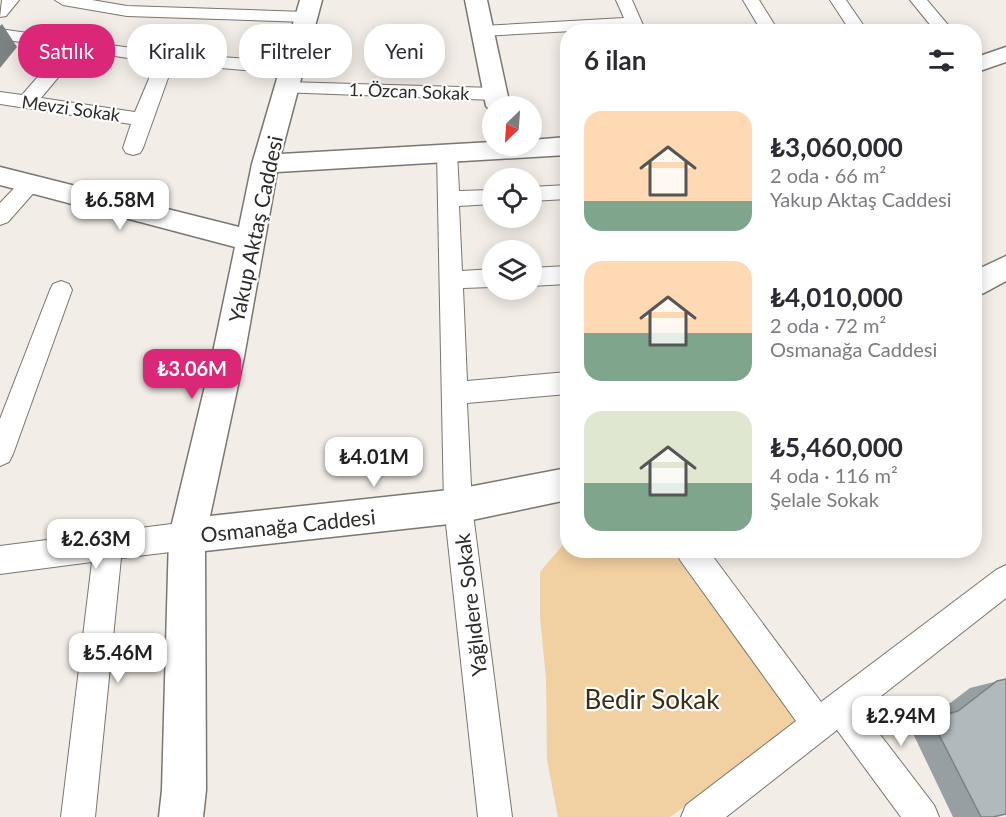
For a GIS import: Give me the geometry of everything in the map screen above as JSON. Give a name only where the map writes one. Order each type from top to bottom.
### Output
[{"type":"street","points":[[0,12],[11,0]]},
{"type":"street","points":[[63,0],[127,11],[309,9]]},
{"type":"street","points":[[476,0],[496,96]]},
{"type":"street","points":[[624,0],[635,24]]},
{"type":"street","points":[[751,0],[766,24]]},
{"type":"street","points":[[838,0],[854,24]]},
{"type":"street","points":[[918,0],[939,24]]},
{"type":"street","name":"Yakup Aktaş Caddesi","points":[[305,24],[309,9]]},
{"type":"street","points":[[482,31],[560,29]]},
{"type":"street","name":"1. Özcan Sokak","points":[[0,34],[18,37]]},
{"type":"street","points":[[982,62],[1006,54]]},
{"type":"street","points":[[27,102],[47,78]]},
{"type":"street","name":"Mevzi Sokak","points":[[133,148],[158,78]]},
{"type":"street","name":"Yakup Aktaş Caddesi","points":[[181,817],[184,789],[187,536],[228,357],[265,164],[289,78]]},
{"type":"street","name":"1. Özcan Sokak","points":[[289,78],[482,98]]},
{"type":"street","name":"Mevzi Sokak","points":[[0,98],[142,119]]},
{"type":"street","points":[[542,147],[560,146]]},
{"type":"street","points":[[265,164],[482,150]]},
{"type":"street","name":"Yağlıdere Sokak","points":[[447,153],[458,506],[495,817]]},
{"type":"street","points":[[0,176],[251,241]]},
{"type":"street","points":[[0,217],[30,184]]},
{"type":"street","points":[[542,193],[560,192]]},
{"type":"street","points":[[448,199],[482,197]]},
{"type":"street","points":[[982,280],[1006,267]]},
{"type":"street","points":[[542,276],[560,275]]},
{"type":"street","points":[[451,280],[482,278]]},
{"type":"street","points":[[0,454],[61,290]]},
{"type":"street","points":[[454,393],[560,384]]},
{"type":"street","name":"Osmanağa Caddesi","points":[[187,536],[458,506],[560,485]]},
{"type":"street","points":[[0,560],[187,536]]},
{"type":"street","points":[[78,817],[108,545]]},
{"type":"street","points":[[697,558],[829,716],[922,817]]},
{"type":"street","points":[[698,817],[1006,580]]},
{"type":"green space","name":"Bedir Sokak","points":[[560,548],[560,558],[677,558],[802,722],[670,817],[558,817],[547,760],[546,678],[540,617],[540,572]]},
{"type":"building","points":[[1006,679],[1006,814],[981,817],[931,719],[958,711],[997,681]]}]
